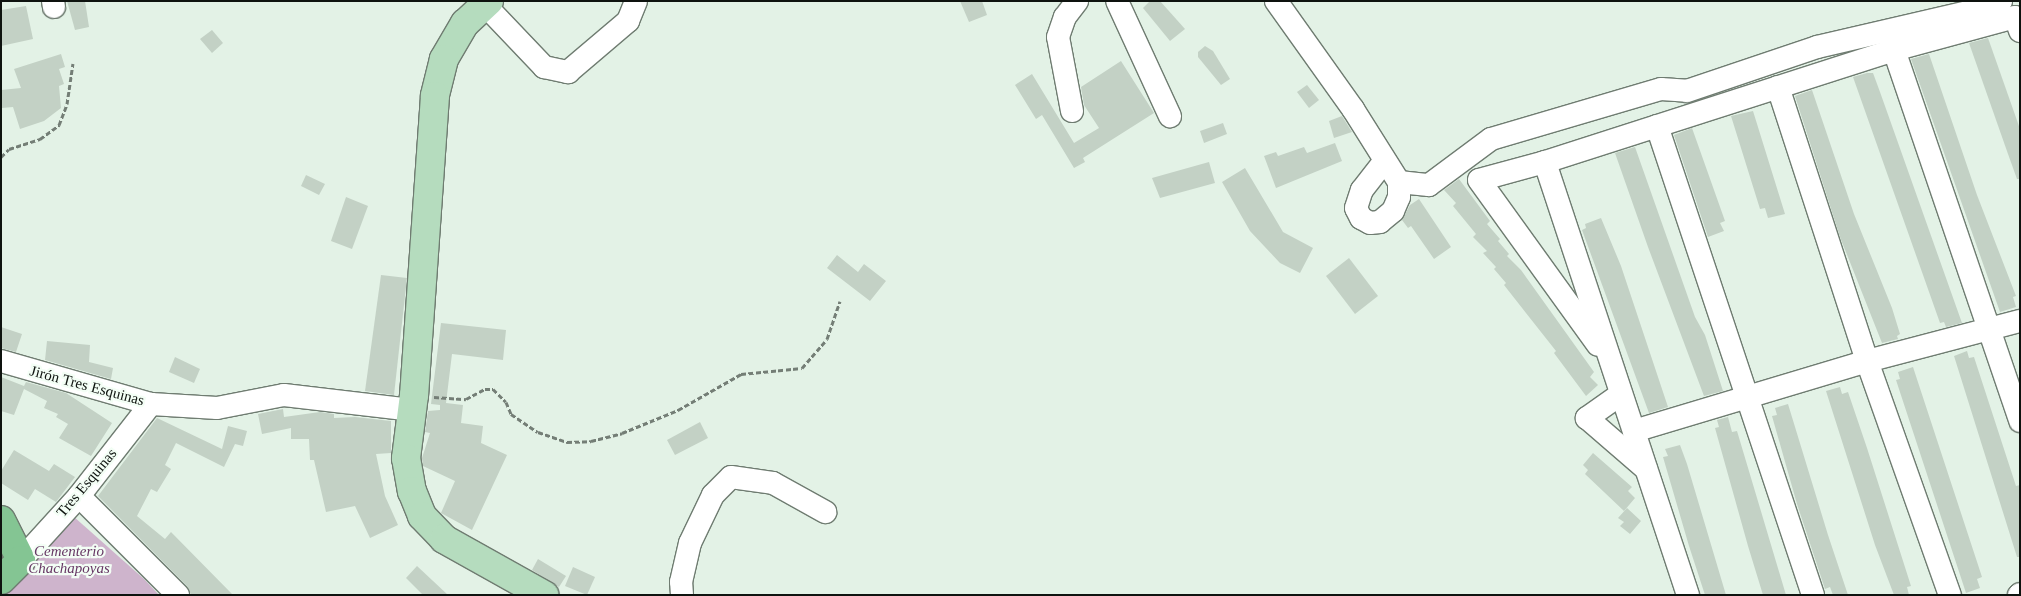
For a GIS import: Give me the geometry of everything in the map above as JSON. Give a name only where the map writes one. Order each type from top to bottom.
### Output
[{"type":"highway","points":[[1,520],[21,560]]},
{"type":"highway","name":"Tres Esquinas","points":[[1,580],[21,560]]},
{"type":"main road","points":[[487,3],[465,23],[444,59],[435,96],[412,403],[406,458],[412,491],[422,516],[444,539],[544,595]]},
{"type":"street","points":[[487,3],[544,67],[568,72],[628,21],[636,1]]},
{"type":"street","points":[[1072,111],[1058,37],[1065,17],[1077,1]]},
{"type":"street","points":[[1117,1],[1170,116]]},
{"type":"street","points":[[1276,1],[1353,109],[1399,182],[1397,204],[1387,218],[1375,223],[1362,218],[1356,208],[1362,190],[1385,161]]},
{"type":"street","points":[[1399,182],[1429,184],[1491,140],[1525,129],[1661,89],[1687,91],[1817,47],[1998,5],[2001,1]]},
{"type":"street","points":[[1612,364],[1479,180],[1545,162],[1894,50],[2015,17],[2020,31]]},
{"type":"street","points":[[1894,50],[2020,422]]},
{"type":"street","points":[[1778,87],[1867,361],[1950,595]]},
{"type":"street","points":[[1657,126],[1813,595]]},
{"type":"street","points":[[1545,162],[1688,595]]},
{"type":"street","points":[[1634,431],[1867,361],[2020,321]]},
{"type":"street","name":"Jirón Tres Esquinas","points":[[1,361],[151,404],[217,408],[284,395],[412,403]]},
{"type":"street","points":[[1622,394],[1587,418],[1646,469]]},
{"type":"street","name":"Tres Esquinas","points":[[21,560],[78,496],[151,404]]},
{"type":"street","points":[[682,595],[681,582],[690,543],[713,494],[731,477],[773,483],[825,512]]},
{"type":"street","points":[[78,496],[178,595]]},
{"type":"path","points":[[1,157],[9,149],[40,139],[59,125],[67,104],[73,63]]},
{"type":"path","points":[[412,403],[466,399],[485,389],[493,390],[506,402],[511,414],[538,432],[566,442],[591,441],[622,433],[678,410],[742,374],[802,368],[827,338],[840,301]]},
{"type":"green space","name":"Cementerio Chachapoyas","points":[[64,508],[144,579],[159,595],[1,595]]},
{"type":"building","points":[[67,1],[85,1],[89,27],[75,30]]},
{"type":"building","points":[[960,1],[982,1],[987,15],[969,22]]},
{"type":"building","points":[[1150,1],[1160,1],[1185,29],[1170,41],[1143,8]]},
{"type":"building","points":[[26,6],[33,39],[1,46],[1,10]]},
{"type":"building","points":[[212,30],[223,43],[212,53],[200,39]]},
{"type":"building","points":[[1988,38],[2020,129],[2020,179],[2017,179],[1969,43]]},
{"type":"building","points":[[1205,46],[1213,51],[1230,79],[1221,85],[1198,57],[1198,52]]},
{"type":"building","points":[[61,54],[65,67],[59,69],[64,84],[59,86],[61,108],[44,121],[20,129],[13,107],[2,108],[1,90],[21,88],[14,69]]},
{"type":"building","points":[[1929,54],[1977,195],[2016,296],[2013,297],[2016,307],[2000,312],[1911,59]]},
{"type":"building","points":[[1121,61],[1154,113],[1083,158],[1085,162],[1074,168],[1042,115],[1036,119],[1015,85],[1032,74],[1074,143],[1099,128],[1084,105],[1081,87]]},
{"type":"building","points":[[1873,73],[1962,323],[1946,327],[1944,322],[1940,323],[1853,77]]},
{"type":"building","points":[[1307,85],[1319,100],[1309,108],[1297,92]]},
{"type":"building","points":[[1812,90],[1854,214],[1892,308],[1900,334],[1897,336],[1898,339],[1882,343],[1840,237],[1795,96]]},
{"type":"building","points":[[1753,111],[1785,214],[1768,218],[1765,208],[1760,209],[1731,116]]},
{"type":"building","points":[[1342,116],[1352,132],[1334,138],[1329,121]]},
{"type":"building","points":[[1223,123],[1227,134],[1204,143],[1200,131]]},
{"type":"building","points":[[1692,128],[1725,221],[1720,223],[1724,231],[1708,237],[1674,135]]},
{"type":"building","points":[[1335,143],[1342,161],[1276,188],[1264,156],[1276,152],[1278,156],[1304,147],[1307,153]]},
{"type":"building","points":[[1635,147],[1695,317],[1705,335],[1723,391],[1704,396],[1648,247],[1615,153]]},
{"type":"building","points":[[1209,162],[1215,183],[1160,198],[1152,178]]},
{"type":"building","points":[[1245,168],[1283,232],[1313,248],[1300,273],[1280,263],[1250,231],[1222,182]]},
{"type":"building","points":[[306,175],[325,184],[319,195],[301,186]]},
{"type":"building","points":[[1459,179],[1490,221],[1487,224],[1500,239],[1498,241],[1509,254],[1507,256],[1521,270],[1594,372],[1590,377],[1598,385],[1586,396],[1554,353],[1556,351],[1504,285],[1506,283],[1494,269],[1496,267],[1483,253],[1487,251],[1473,237],[1476,234],[1453,206],[1456,203],[1444,190]]},
{"type":"building","points":[[346,197],[368,206],[352,249],[331,241]]},
{"type":"building","points":[[1419,199],[1451,247],[1434,259],[1411,226],[1408,228],[1402,220],[1410,205]]},
{"type":"building","points":[[1601,218],[1621,266],[1668,407],[1649,413],[1582,230],[1586,228],[1585,224]]},
{"type":"building","points":[[837,255],[858,272],[864,264],[886,281],[870,301],[827,268]]},
{"type":"building","points":[[1349,258],[1378,296],[1355,314],[1326,276]]},
{"type":"building","points":[[381,275],[407,278],[394,395],[365,391]]},
{"type":"building","points":[[441,323],[506,330],[503,360],[452,354],[446,403],[463,405],[461,423],[483,426],[481,443],[507,455],[472,530],[441,513],[455,481],[423,466],[422,458],[430,433],[425,432],[428,411],[440,410],[440,405],[431,404]]},
{"type":"building","points":[[1,327],[22,334],[16,352],[1,348]]},
{"type":"building","points":[[47,341],[90,345],[89,362],[113,368],[111,379],[45,360]]},
{"type":"building","points":[[1967,351],[1969,358],[1974,357],[2016,486],[2020,485],[2020,557],[2017,557],[1954,356]]},
{"type":"building","points":[[175,357],[200,369],[194,383],[169,372]]},
{"type":"building","points":[[1913,367],[1982,577],[1977,579],[1980,588],[1966,593],[1896,380],[1900,379],[1898,372]]},
{"type":"building","points":[[1,377],[24,386],[26,382],[66,393],[112,423],[91,456],[59,438],[68,424],[56,417],[58,414],[44,408],[47,401],[24,389],[14,415],[1,411]]},
{"type":"building","points":[[1840,387],[1842,394],[1848,392],[1867,448],[1911,586],[1907,587],[1909,595],[1894,595],[1875,545],[1826,391]]},
{"type":"building","points":[[1788,404],[1848,595],[1833,595],[1830,587],[1825,589],[1797,504],[1772,416],[1777,415],[1775,408]]},
{"type":"building","points":[[283,409],[284,417],[320,412],[334,414],[334,418],[355,417],[391,421],[391,453],[376,454],[385,496],[398,525],[370,538],[355,506],[326,512],[314,460],[310,460],[309,439],[291,439],[291,428],[262,434],[258,414]]},
{"type":"building","points":[[1728,417],[1732,432],[1737,431],[1786,595],[1763,595],[1715,428],[1719,427],[1717,420]]},
{"type":"building","points":[[157,418],[222,449],[228,426],[247,431],[243,446],[235,444],[224,467],[176,443],[165,465],[171,469],[157,492],[151,489],[137,516],[165,539],[171,532],[233,595],[191,595],[187,586],[98,496]]},
{"type":"building","points":[[700,422],[708,438],[675,455],[667,440]]},
{"type":"building","points":[[1680,445],[1726,595],[1705,595],[1689,546],[1663,457],[1668,456],[1665,449]]},
{"type":"building","points":[[14,450],[49,471],[54,464],[75,477],[56,502],[35,489],[28,500],[1,483],[1,471]]},
{"type":"building","points":[[1593,453],[1632,487],[1628,491],[1635,498],[1624,511],[1585,474],[1588,470],[1583,465]]},
{"type":"building","points":[[1627,508],[1641,521],[1630,534],[1620,526],[1624,522],[1618,518]]},
{"type":"building","points":[[538,559],[566,576],[559,587],[532,570]]},
{"type":"building","points":[[417,566],[448,595],[423,595],[406,578]]},
{"type":"building","points":[[573,567],[595,577],[587,595],[565,586]]}]
